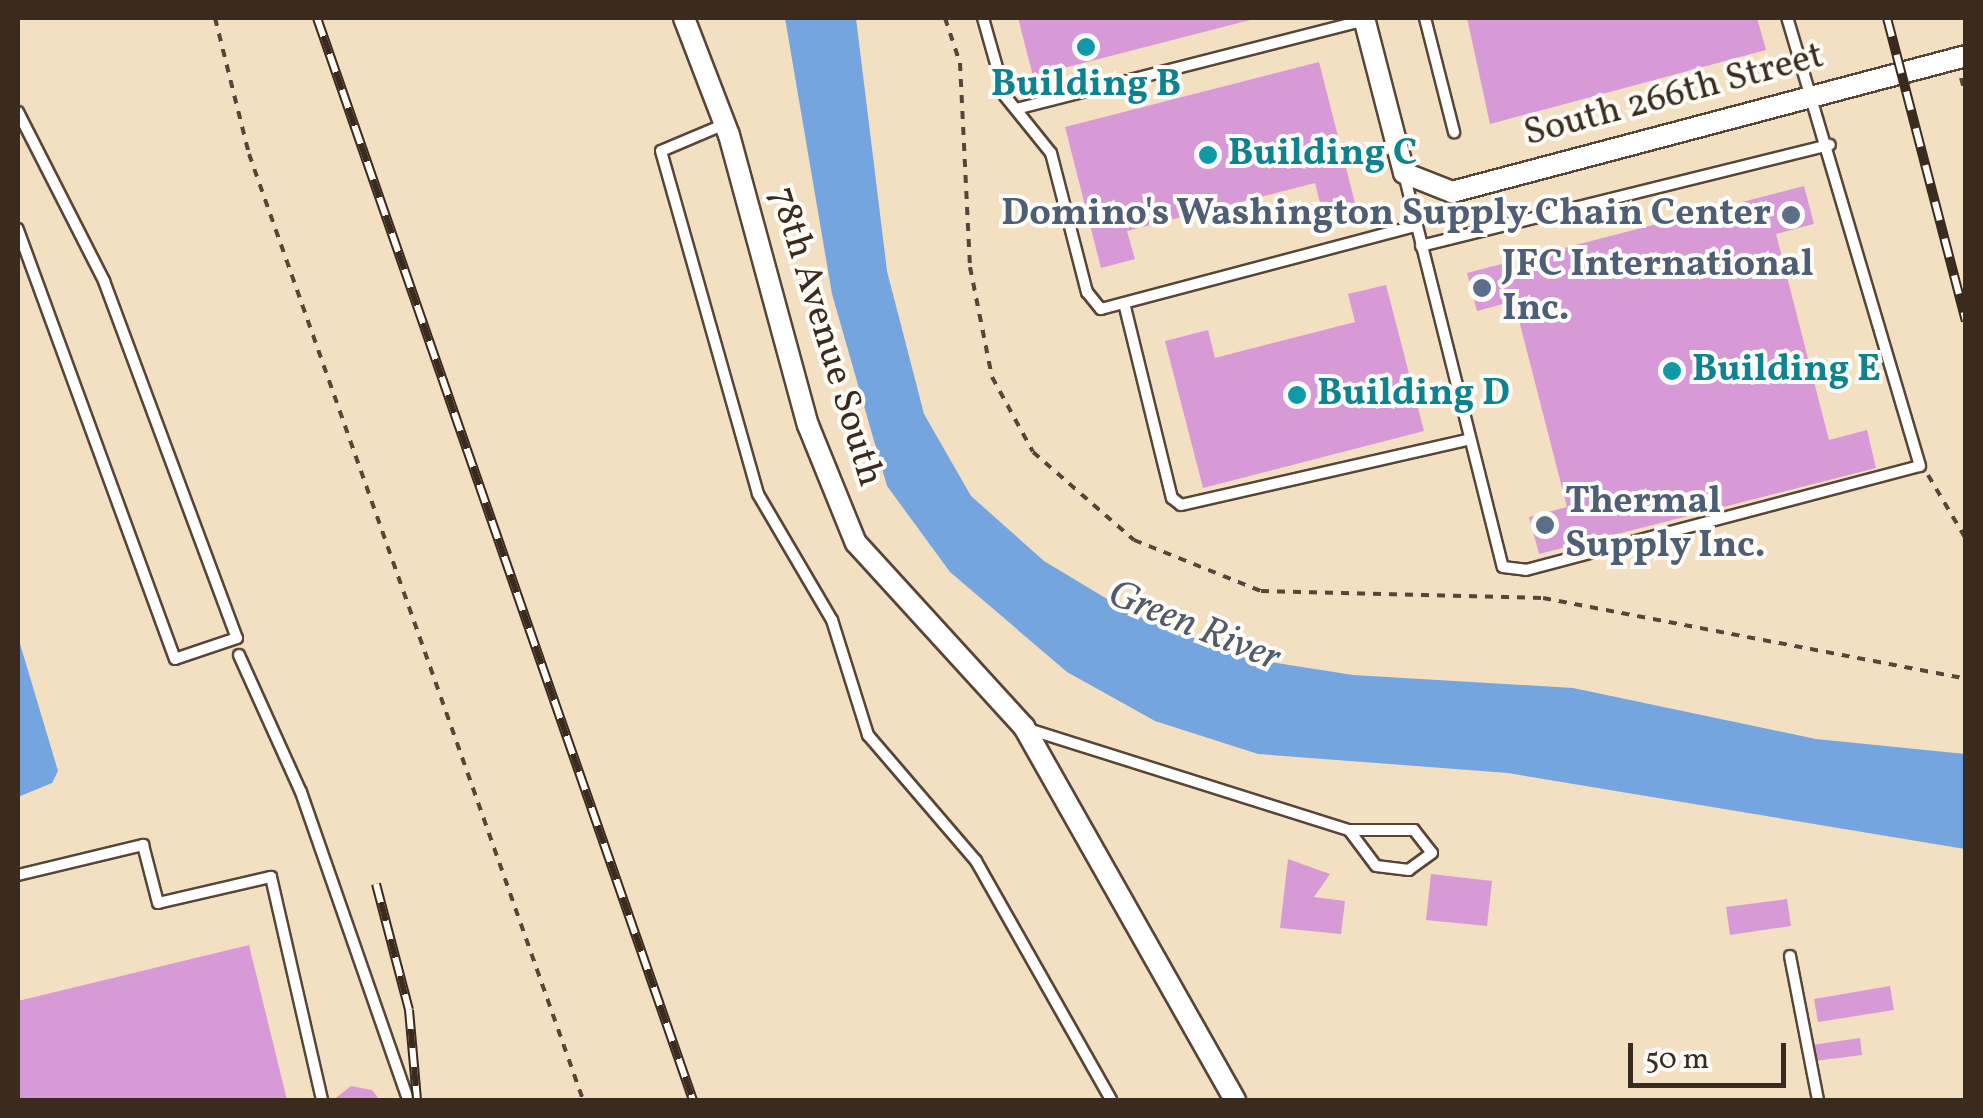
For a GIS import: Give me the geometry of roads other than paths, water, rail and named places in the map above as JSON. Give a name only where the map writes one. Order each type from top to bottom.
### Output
[{"type":"street","name":"78th Avenue South","points":[[684,18],[725,124],[808,425],[850,531],[874,570],[954,643],[1024,728],[1235,1100]]},
{"type":"street","points":[[1368,18],[1404,174]]},
{"type":"street","name":"South 266th Street","points":[[1404,174],[1452,192],[1966,56]]},
{"type":"lane","points":[[983,18],[1016,110],[1051,153],[1090,300],[1101,309],[1416,226]]},
{"type":"lane","points":[[1016,110],[1368,18]]},
{"type":"lane","points":[[1425,18],[1454,132]]},
{"type":"lane","points":[[1404,174],[1491,546],[1502,566],[1526,570],[1920,466],[1830,145],[1787,18]]},
{"type":"lane","points":[[18,112],[104,282],[237,638],[175,659],[18,229]]},
{"type":"lane","points":[[725,124],[660,151],[758,494],[832,620],[868,735],[976,861],[1111,1100]]},
{"type":"lane","points":[[1421,246],[1830,145]]},
{"type":"lane","points":[[1124,303],[1172,498],[1181,505],[1466,440]]},
{"type":"lane","points":[[239,655],[301,792],[408,1100]]},
{"type":"lane","points":[[1024,728],[1349,830],[1414,830],[1432,852],[1409,870],[1376,866],[1349,830]]},
{"type":"lane","points":[[18,875],[144,845],[158,903],[271,877],[322,1100]]},
{"type":"lane","points":[[1790,956],[1818,1100]]},
{"type":"water","points":[[785,18],[856,18],[887,271],[924,414],[971,496],[1044,561],[1132,614],[1245,658],[1353,675],[1573,688],[1816,739],[1965,754],[1965,849],[1508,773],[1258,754],[1155,721],[1067,672],[950,572],[887,486],[832,294]]},
{"type":"water","points":[[18,637],[58,771],[52,783],[18,797]]},
{"type":"railway","points":[[317,18],[693,1100]]},
{"type":"railway","points":[[1887,18],[1966,321]]},
{"type":"railway","points":[[376,884],[409,1010],[417,1100]]},
{"type":"place","name":"Building B","points":[[1086,47]]},
{"type":"place","name":"Building C","points":[[1208,155]]},
{"type":"place","name":"Domino's Washington Supply Chain Center","points":[[1791,215]]},
{"type":"place","name":"JFC International Inc.","points":[[1482,288]]},
{"type":"place","name":"Building E","points":[[1672,371]]},
{"type":"place","name":"Building D","points":[[1297,395]]},
{"type":"place","name":"Thermal Supply Inc.","points":[[1545,525]]},
{"type":"water label","name":"Green River","points":[[1194,627]]}]
